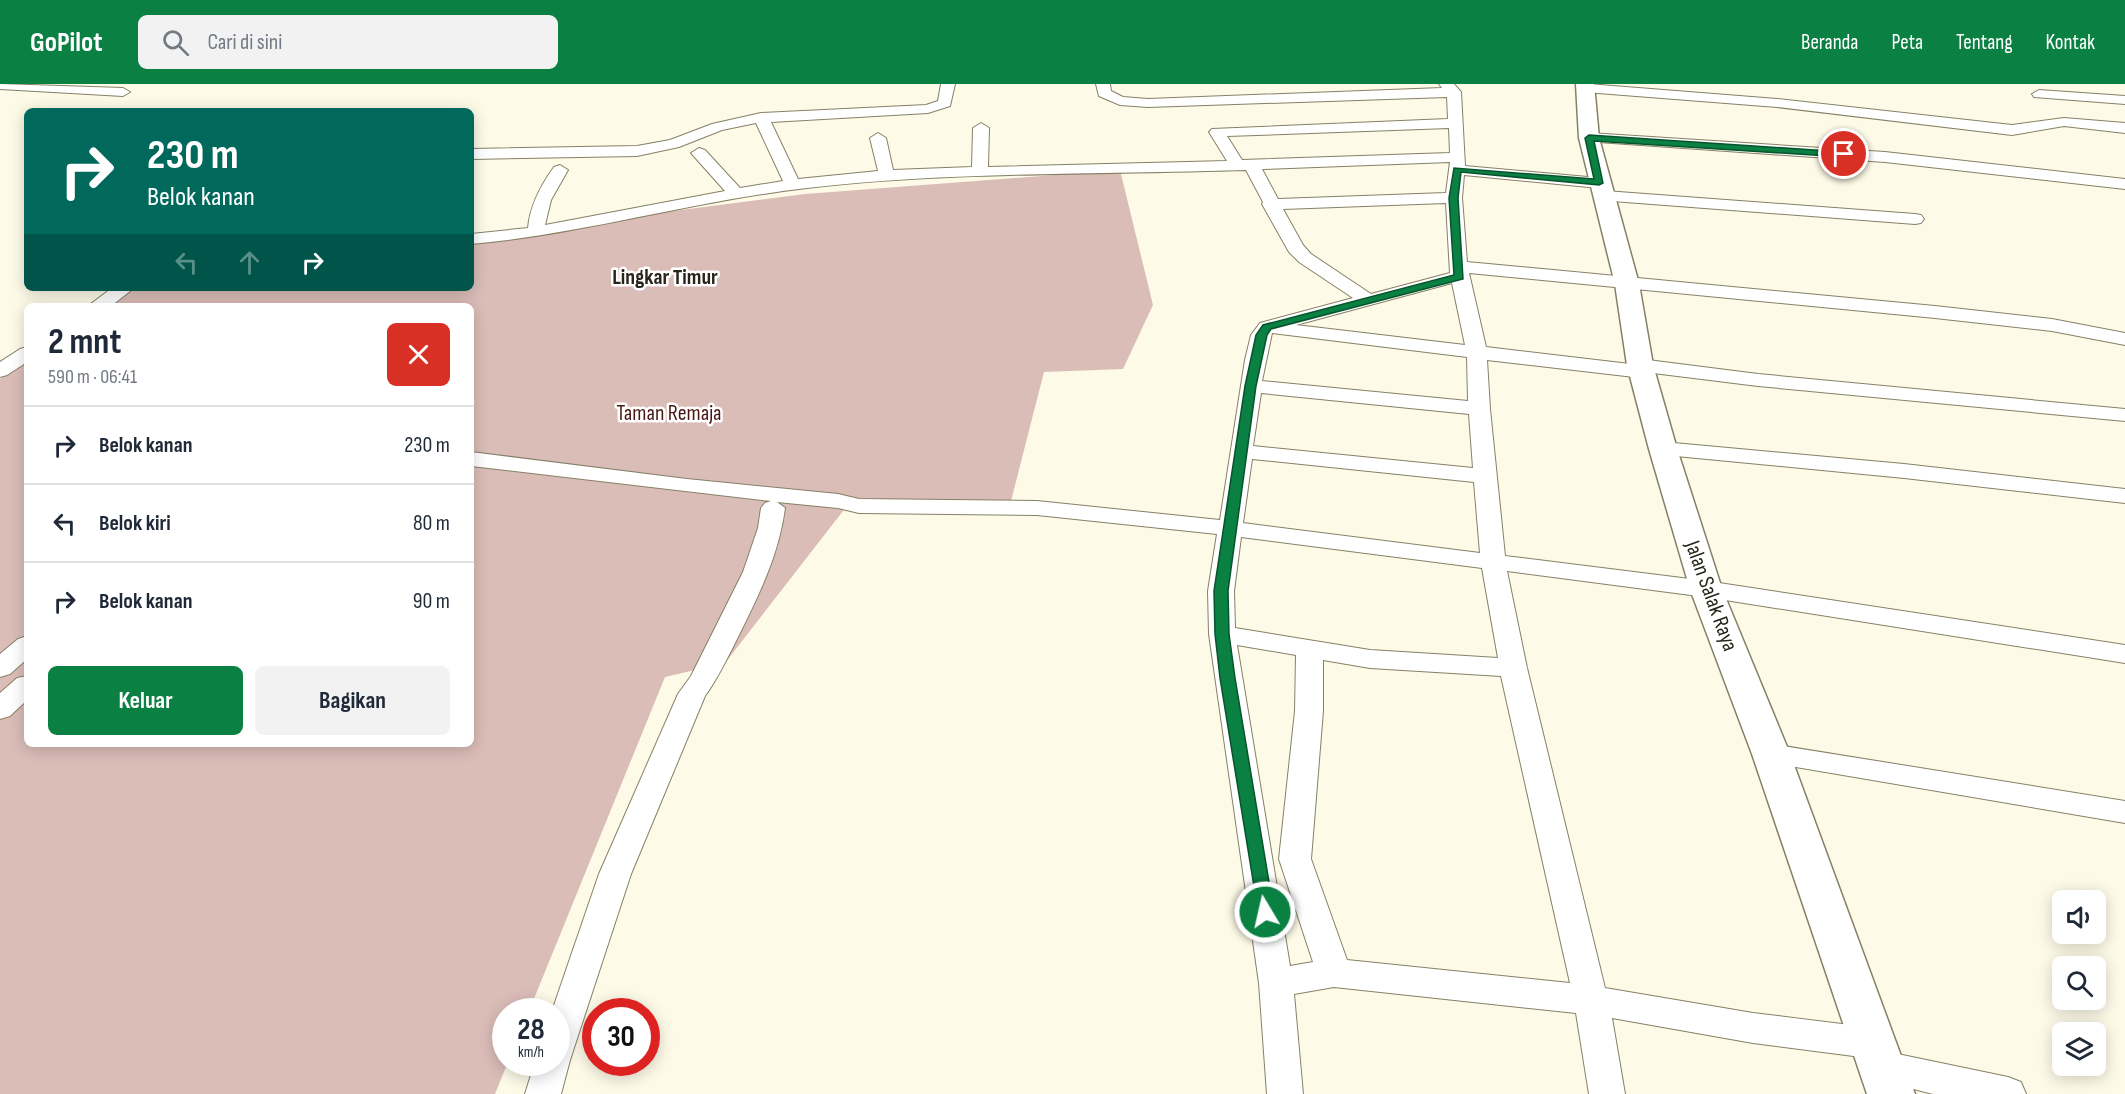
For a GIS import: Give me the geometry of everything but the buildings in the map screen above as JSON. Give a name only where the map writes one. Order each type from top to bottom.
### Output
[{"type":"main road","name":"Jalan Salak Raya","points":[[1585,86],[1589,138],[1627,284],[1641,368],[1663,449],[1706,589],[1771,754],[1883,1068]]},
{"type":"street","points":[[474,154],[569,154],[651,149],[674,144],[730,123],[760,117],[936,107],[945,103],[948,84]]},
{"type":"street","points":[[1103,84],[1104,93],[1120,101],[1190,102],[1450,88],[1458,163],[1454,198],[1459,272],[1477,353],[1479,409],[1493,562],[1513,668],[1591,1000],[1607,1094]]},
{"type":"street","points":[[0,85],[123,92]]},
{"type":"street","points":[[1585,86],[1777,103],[2012,130],[2064,122],[2125,128]]},
{"type":"street","points":[[2039,94],[2125,100]]},
{"type":"street","points":[[1190,102],[1245,165],[1295,248],[1324,272],[1369,301]]},
{"type":"street","points":[[760,117],[793,184]]},
{"type":"street","points":[[1210,124],[1455,123]]},
{"type":"street","points":[[979,172],[982,153],[981,128]]},
{"type":"street","points":[[878,138],[887,177]]},
{"type":"street","points":[[1589,138],[1875,157],[2125,184]]},
{"type":"street","points":[[699,153],[737,194]]},
{"type":"street","points":[[474,239],[536,232],[793,184],[979,172],[1245,165],[1458,163],[1602,189],[1915,219]]},
{"type":"street","points":[[536,232],[537,215],[542,200],[560,170]]},
{"type":"street","points":[[1270,204],[1454,198]]},
{"type":"street","points":[[1285,1094],[1276,983],[1222,634],[1221,591],[1240,451],[1261,335],[1267,327],[1369,301],[1459,272],[1627,284],[1979,316],[2125,339]]},
{"type":"street","points":[[102,303],[120,291]]},
{"type":"street","points":[[1267,327],[1477,353],[2125,415]]},
{"type":"street","points":[[0,371],[24,355]]},
{"type":"street","points":[[1250,386],[1479,409]]},
{"type":"street","points":[[1663,449],[1904,471],[2125,496]]},
{"type":"street","points":[[1240,451],[1378,467],[1485,476]]},
{"type":"street","points":[[474,459],[687,486],[838,501],[859,506],[1037,508],[1229,528],[1706,589],[2125,654]]},
{"type":"street","points":[[474,472],[773,508],[836,512],[859,506]]},
{"type":"street","points":[[570,1010],[615,874],[692,694],[703,679],[763,557],[772,529],[773,508]]},
{"type":"street","points":[[1222,634],[1370,659],[1513,668]]},
{"type":"street","points":[[0,668],[24,648]]},
{"type":"street","points":[[1310,650],[1309,711],[1295,859],[1334,973]]},
{"type":"street","points":[[0,709],[24,688]]},
{"type":"street","points":[[1771,754],[2125,812]]},
{"type":"street","points":[[1276,983],[1334,973],[1591,1000],[1753,1028],[1883,1068],[2008,1094]]},
{"type":"street","points":[[543,1094],[549,1076]]},
{"type":"green space","name":"Taman Remaja","points":[[1120,170],[1153,305],[1123,369],[1044,372],[1010,505],[850,502],[725,663],[665,677],[534,998],[492,998],[492,1076],[502,1076],[495,1094],[0,1094],[0,379],[24,359],[24,747],[474,747],[474,303],[92,303],[110,291],[474,291],[474,237],[805,194]]},
{"type":"district","name":"Lingkar Timur","points":[[665,277]]},
{"type":"route","points":[[1265,912],[1228,678],[1222,634],[1221,591],[1250,386],[1261,335],[1267,327],[1460,276],[1454,198],[1457,170],[1599,183],[1589,138],[1844,154]]}]
